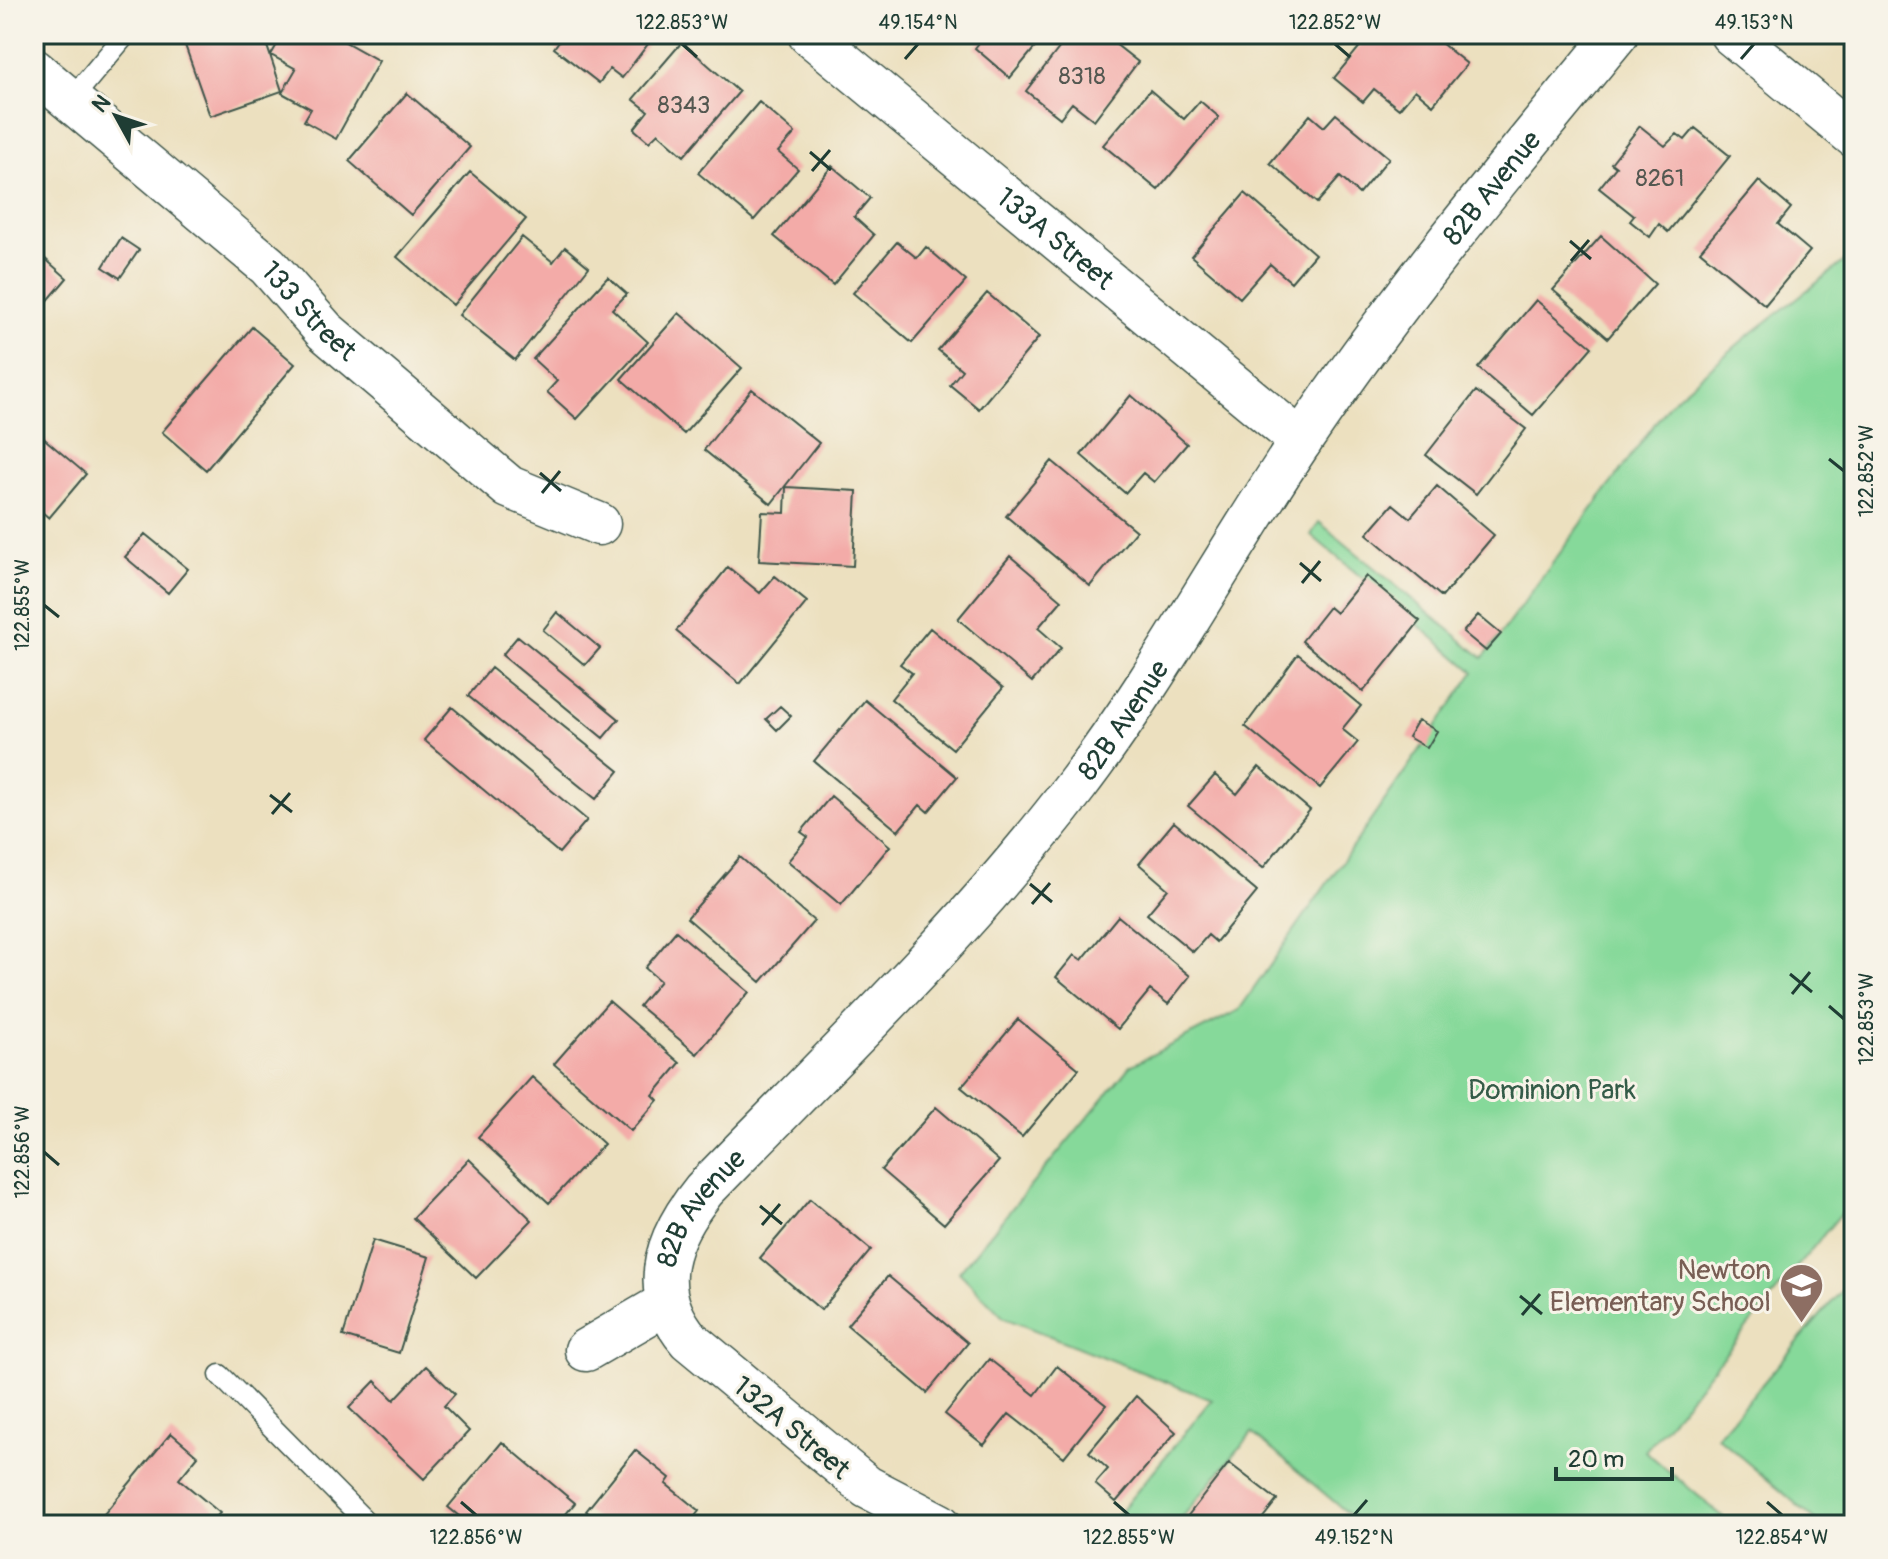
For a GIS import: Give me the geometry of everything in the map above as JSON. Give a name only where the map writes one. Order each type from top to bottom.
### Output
[{"type":"street","name":"133A Street","points":[[809,34],[1301,441]]},
{"type":"street","name":"82B Avenue","points":[[586,1350],[665,1304],[669,1251],[691,1206],[964,922],[1024,853],[1134,705],[1301,441],[1430,260],[1617,34]]},
{"type":"street","points":[[1731,34],[1854,136]]},
{"type":"street","name":"133 Street","points":[[34,70],[268,266],[325,331],[509,487],[599,524]]},
{"type":"street","name":"132A Street","points":[[665,1304],[674,1323],[689,1340],[826,1457],[888,1501],[940,1525]]},
{"type":"lane","points":[[70,101],[126,34]]},
{"type":"lane","points":[[220,1375],[364,1523]]},
{"type":"green space","name":"Dominion Park","points":[[1854,254],[1854,1198],[1645,1451],[1733,1525],[1362,1525],[1252,1433],[1176,1525],[1109,1525],[1212,1400],[1004,1318],[959,1272],[1130,1066],[1239,1010],[1474,672],[1311,535],[1319,522],[1483,658],[1670,403],[1744,339]]},
{"type":"green space","points":[[1854,1276],[1854,1525],[1821,1525],[1717,1437]]},
{"type":"building","points":[[217,34],[263,34],[282,91],[210,116],[185,45]]},
{"type":"building","points":[[283,34],[331,34],[379,61],[336,139],[304,121],[311,109],[282,93],[296,69],[271,55]]},
{"type":"building","points":[[564,34],[654,36],[622,78],[610,69],[599,83],[554,48]]},
{"type":"building","points":[[986,34],[1046,34],[1010,78],[975,48]]},
{"type":"building","points":[[1070,34],[1113,34],[1109,39],[1138,62],[1094,120],[1072,103],[1060,118],[1026,91]]},
{"type":"building","points":[[1370,34],[1430,34],[1467,64],[1433,105],[1415,90],[1399,109],[1374,89],[1363,102],[1334,78]]},
{"type":"building","points":[[682,42],[739,92],[684,156],[658,133],[649,142],[634,129],[648,111],[633,99]]},
{"type":"building","points":[[1150,90],[1184,119],[1200,101],[1219,117],[1158,190],[1103,145]]},
{"type":"building","points":[[407,93],[470,147],[411,215],[349,161]]},
{"type":"building","points":[[759,102],[795,133],[778,152],[798,169],[754,220],[698,173]]},
{"type":"building","points":[[1336,114],[1389,158],[1359,194],[1340,177],[1317,203],[1270,163],[1310,115],[1324,127]]},
{"type":"building","points":[[1640,126],[1665,146],[1677,134],[1685,140],[1695,128],[1730,156],[1668,232],[1659,224],[1650,237],[1630,221],[1634,216],[1599,188],[1616,167],[1611,163]]},
{"type":"building","points":[[832,166],[870,198],[854,217],[874,235],[833,285],[774,236]]},
{"type":"building","points":[[470,172],[526,219],[453,305],[397,257]]},
{"type":"building","points":[[1759,181],[1791,208],[1778,224],[1810,251],[1765,305],[1700,251]]},
{"type":"building","points":[[1245,193],[1315,254],[1291,282],[1270,264],[1240,298],[1191,256]]},
{"type":"building","points":[[1601,236],[1655,284],[1608,338],[1553,290]]},
{"type":"building","points":[[522,237],[553,262],[565,247],[589,267],[515,360],[459,315]]},
{"type":"building","points":[[121,238],[139,250],[120,278],[103,267]]},
{"type":"building","points":[[897,242],[917,258],[926,247],[966,281],[912,343],[853,293]]},
{"type":"building","points":[[34,249],[67,278],[34,317]]},
{"type":"building","points":[[608,277],[627,294],[612,309],[648,342],[577,419],[547,392],[557,381],[533,359]]},
{"type":"building","points":[[987,293],[1039,337],[979,409],[950,385],[962,370],[938,350]]},
{"type":"building","points":[[1536,300],[1592,347],[1533,415],[1478,368]]},
{"type":"building","points":[[679,313],[742,368],[684,434],[621,379]]},
{"type":"building","points":[[252,327],[295,364],[206,470],[162,432]]},
{"type":"building","points":[[752,389],[819,443],[771,504],[704,450]]},
{"type":"building","points":[[1476,391],[1526,429],[1476,494],[1426,455]]},
{"type":"building","points":[[1131,395],[1187,444],[1154,482],[1143,473],[1125,493],[1081,455]]},
{"type":"building","points":[[34,430],[86,474],[49,518],[34,505]]},
{"type":"building","points":[[1052,461],[1136,531],[1090,586],[1006,516]]},
{"type":"building","points":[[1437,486],[1494,535],[1442,597],[1367,534],[1393,504],[1410,518]]},
{"type":"building","points":[[786,487],[857,491],[853,566],[759,561],[762,512],[785,513]]},
{"type":"building","points":[[145,534],[188,569],[168,593],[125,557]]},
{"type":"building","points":[[1010,556],[1062,600],[1038,628],[1061,648],[1032,682],[958,619]]},
{"type":"building","points":[[728,567],[760,593],[775,576],[807,602],[740,684],[676,631]]},
{"type":"building","points":[[1366,576],[1420,621],[1363,692],[1302,641],[1329,607],[1336,613]]},
{"type":"building","points":[[557,612],[600,648],[585,665],[543,630]]},
{"type":"building","points":[[1478,615],[1501,634],[1486,651],[1463,632]]},
{"type":"building","points":[[930,628],[1003,688],[953,749],[891,699],[912,673],[900,664]]},
{"type":"building","points":[[518,636],[619,719],[603,738],[502,655]]},
{"type":"building","points":[[1298,654],[1361,706],[1342,729],[1358,742],[1320,788],[1245,726]]},
{"type":"building","points":[[491,668],[619,771],[596,799],[468,696]]},
{"type":"building","points":[[865,700],[957,777],[928,812],[920,805],[898,831],[814,761]]},
{"type":"building","points":[[780,706],[791,716],[777,730],[766,719]]},
{"type":"building","points":[[452,707],[587,820],[559,853],[424,740]]},
{"type":"building","points":[[1418,720],[1437,731],[1427,748],[1408,737]]},
{"type":"building","points":[[1259,767],[1310,810],[1263,868],[1188,806],[1215,775],[1237,794]]},
{"type":"building","points":[[831,796],[890,846],[841,905],[788,861],[808,837],[801,832]]},
{"type":"building","points":[[1174,822],[1257,892],[1216,942],[1208,935],[1193,952],[1147,914],[1168,889],[1139,864]]},
{"type":"building","points":[[740,857],[814,921],[761,982],[687,918]]},
{"type":"building","points":[[1118,916],[1190,976],[1168,1004],[1150,990],[1118,1029],[1056,977],[1074,955],[1082,960]]},
{"type":"building","points":[[676,931],[749,992],[697,1054],[639,1006],[660,981],[645,968]]},
{"type":"building","points":[[609,1001],[680,1063],[653,1095],[658,1100],[631,1131],[554,1064]]},
{"type":"building","points":[[1018,1019],[1079,1069],[1022,1137],[961,1087]]},
{"type":"building","points":[[532,1077],[604,1144],[549,1203],[478,1137]]},
{"type":"building","points":[[936,1107],[999,1161],[944,1224],[881,1170]]},
{"type":"building","points":[[469,1159],[532,1220],[476,1278],[413,1218]]},
{"type":"building","points":[[810,1199],[871,1250],[821,1310],[760,1258]]},
{"type":"building","points":[[373,1240],[429,1257],[399,1353],[343,1336]]},
{"type":"building","points":[[888,1276],[968,1343],[927,1393],[847,1325]]},
{"type":"building","points":[[989,1359],[1035,1395],[1057,1366],[1106,1405],[1064,1457],[1009,1414],[984,1445],[945,1414]]},
{"type":"building","points":[[426,1366],[455,1394],[444,1406],[469,1431],[424,1479],[349,1408],[375,1381],[394,1400]]},
{"type":"building","points":[[1136,1396],[1176,1432],[1116,1502],[1095,1484],[1108,1469],[1089,1452]]},
{"type":"building","points":[[171,1433],[198,1456],[179,1479],[220,1513],[209,1525],[105,1525],[99,1520]]},
{"type":"building","points":[[502,1442],[575,1503],[557,1525],[470,1525],[448,1507]]},
{"type":"building","points":[[635,1450],[670,1478],[666,1484],[699,1511],[688,1525],[603,1525],[586,1511]]},
{"type":"building","points":[[1229,1463],[1277,1500],[1257,1525],[1187,1525],[1183,1522]]},
{"type":"place","name":"Newton Elementary School","points":[[1802,1324]]}]
